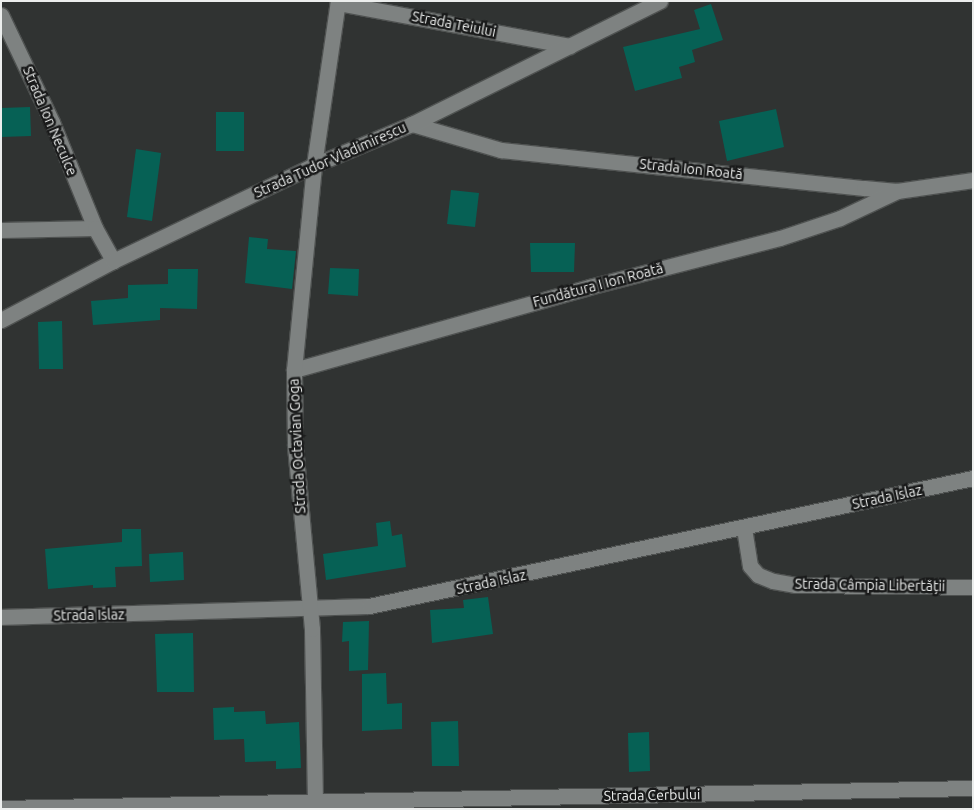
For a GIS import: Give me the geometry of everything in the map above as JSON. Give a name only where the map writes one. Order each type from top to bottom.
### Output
[{"type":"street","name":"Strada Tudor Vladimirescu","points":[[1,320],[113,261],[314,165],[412,124],[660,1]]},
{"type":"street","name":"Strada Teiului","points":[[338,2],[570,46]]},
{"type":"street","name":"Strada Octavian Goga","points":[[315,802],[311,610],[295,444],[294,370],[314,165],[338,2]]},
{"type":"street","name":"Strada Ion Neculce","points":[[1,14],[52,122],[95,228],[113,261]]},
{"type":"street","name":"Strada Ion Roată","points":[[412,124],[501,150],[897,191],[973,180]]},
{"type":"street","name":"Fundătura I Ion Roată","points":[[294,370],[589,287],[780,238],[840,218],[897,191]]},
{"type":"street","points":[[1,230],[95,228]]},
{"type":"street","name":"Strada Islaz","points":[[1,616],[311,610],[406,600],[973,478]]},
{"type":"street","name":"Strada Câmpia Libertății","points":[[744,528],[750,566],[758,575],[772,581],[796,585],[973,587]]},
{"type":"street","name":"Strada Cerbului","points":[[1,808],[973,788]]},
{"type":"building","points":[[711,4],[723,40],[692,50],[695,62],[679,67],[682,78],[635,91],[623,47],[700,29],[694,10]]},
{"type":"building","points":[[30,107],[31,136],[1,137],[1,108]]},
{"type":"building","points":[[776,109],[784,147],[727,161],[719,121]]},
{"type":"building","points":[[216,112],[244,112],[244,151],[216,151]]},
{"type":"building","points":[[136,149],[161,153],[152,221],[127,217]]},
{"type":"building","points":[[451,190],[479,193],[475,227],[447,224]]},
{"type":"building","points":[[249,237],[268,239],[267,249],[296,251],[292,289],[245,283]]},
{"type":"building","points":[[530,243],[575,243],[574,272],[531,272]]},
{"type":"building","points":[[330,268],[359,269],[358,296],[328,294]]},
{"type":"building","points":[[168,269],[198,269],[197,309],[160,308],[160,320],[93,325],[91,301],[128,298],[128,285],[168,284]]},
{"type":"building","points":[[62,321],[63,369],[39,369],[38,322]]},
{"type":"building","points":[[390,521],[392,536],[402,534],[406,567],[326,580],[323,554],[378,546],[376,523]]},
{"type":"building","points":[[122,529],[141,529],[142,566],[115,567],[116,587],[93,588],[93,585],[48,589],[45,549],[122,542]]},
{"type":"building","points":[[183,552],[184,580],[150,582],[149,554]]},
{"type":"building","points":[[488,597],[493,634],[432,643],[430,610],[464,608],[463,600]]},
{"type":"building","points":[[369,621],[368,670],[349,671],[349,641],[342,642],[343,622]]},
{"type":"building","points":[[193,633],[194,692],[157,692],[155,634]]},
{"type":"building","points":[[386,673],[387,704],[402,703],[402,729],[362,731],[362,674]]},
{"type":"building","points":[[234,707],[234,712],[265,711],[266,724],[299,722],[301,768],[276,769],[276,761],[245,762],[244,739],[214,740],[213,708]]},
{"type":"building","points":[[458,721],[459,766],[432,766],[431,722]]},
{"type":"building","points":[[649,732],[650,771],[629,772],[628,733]]}]
